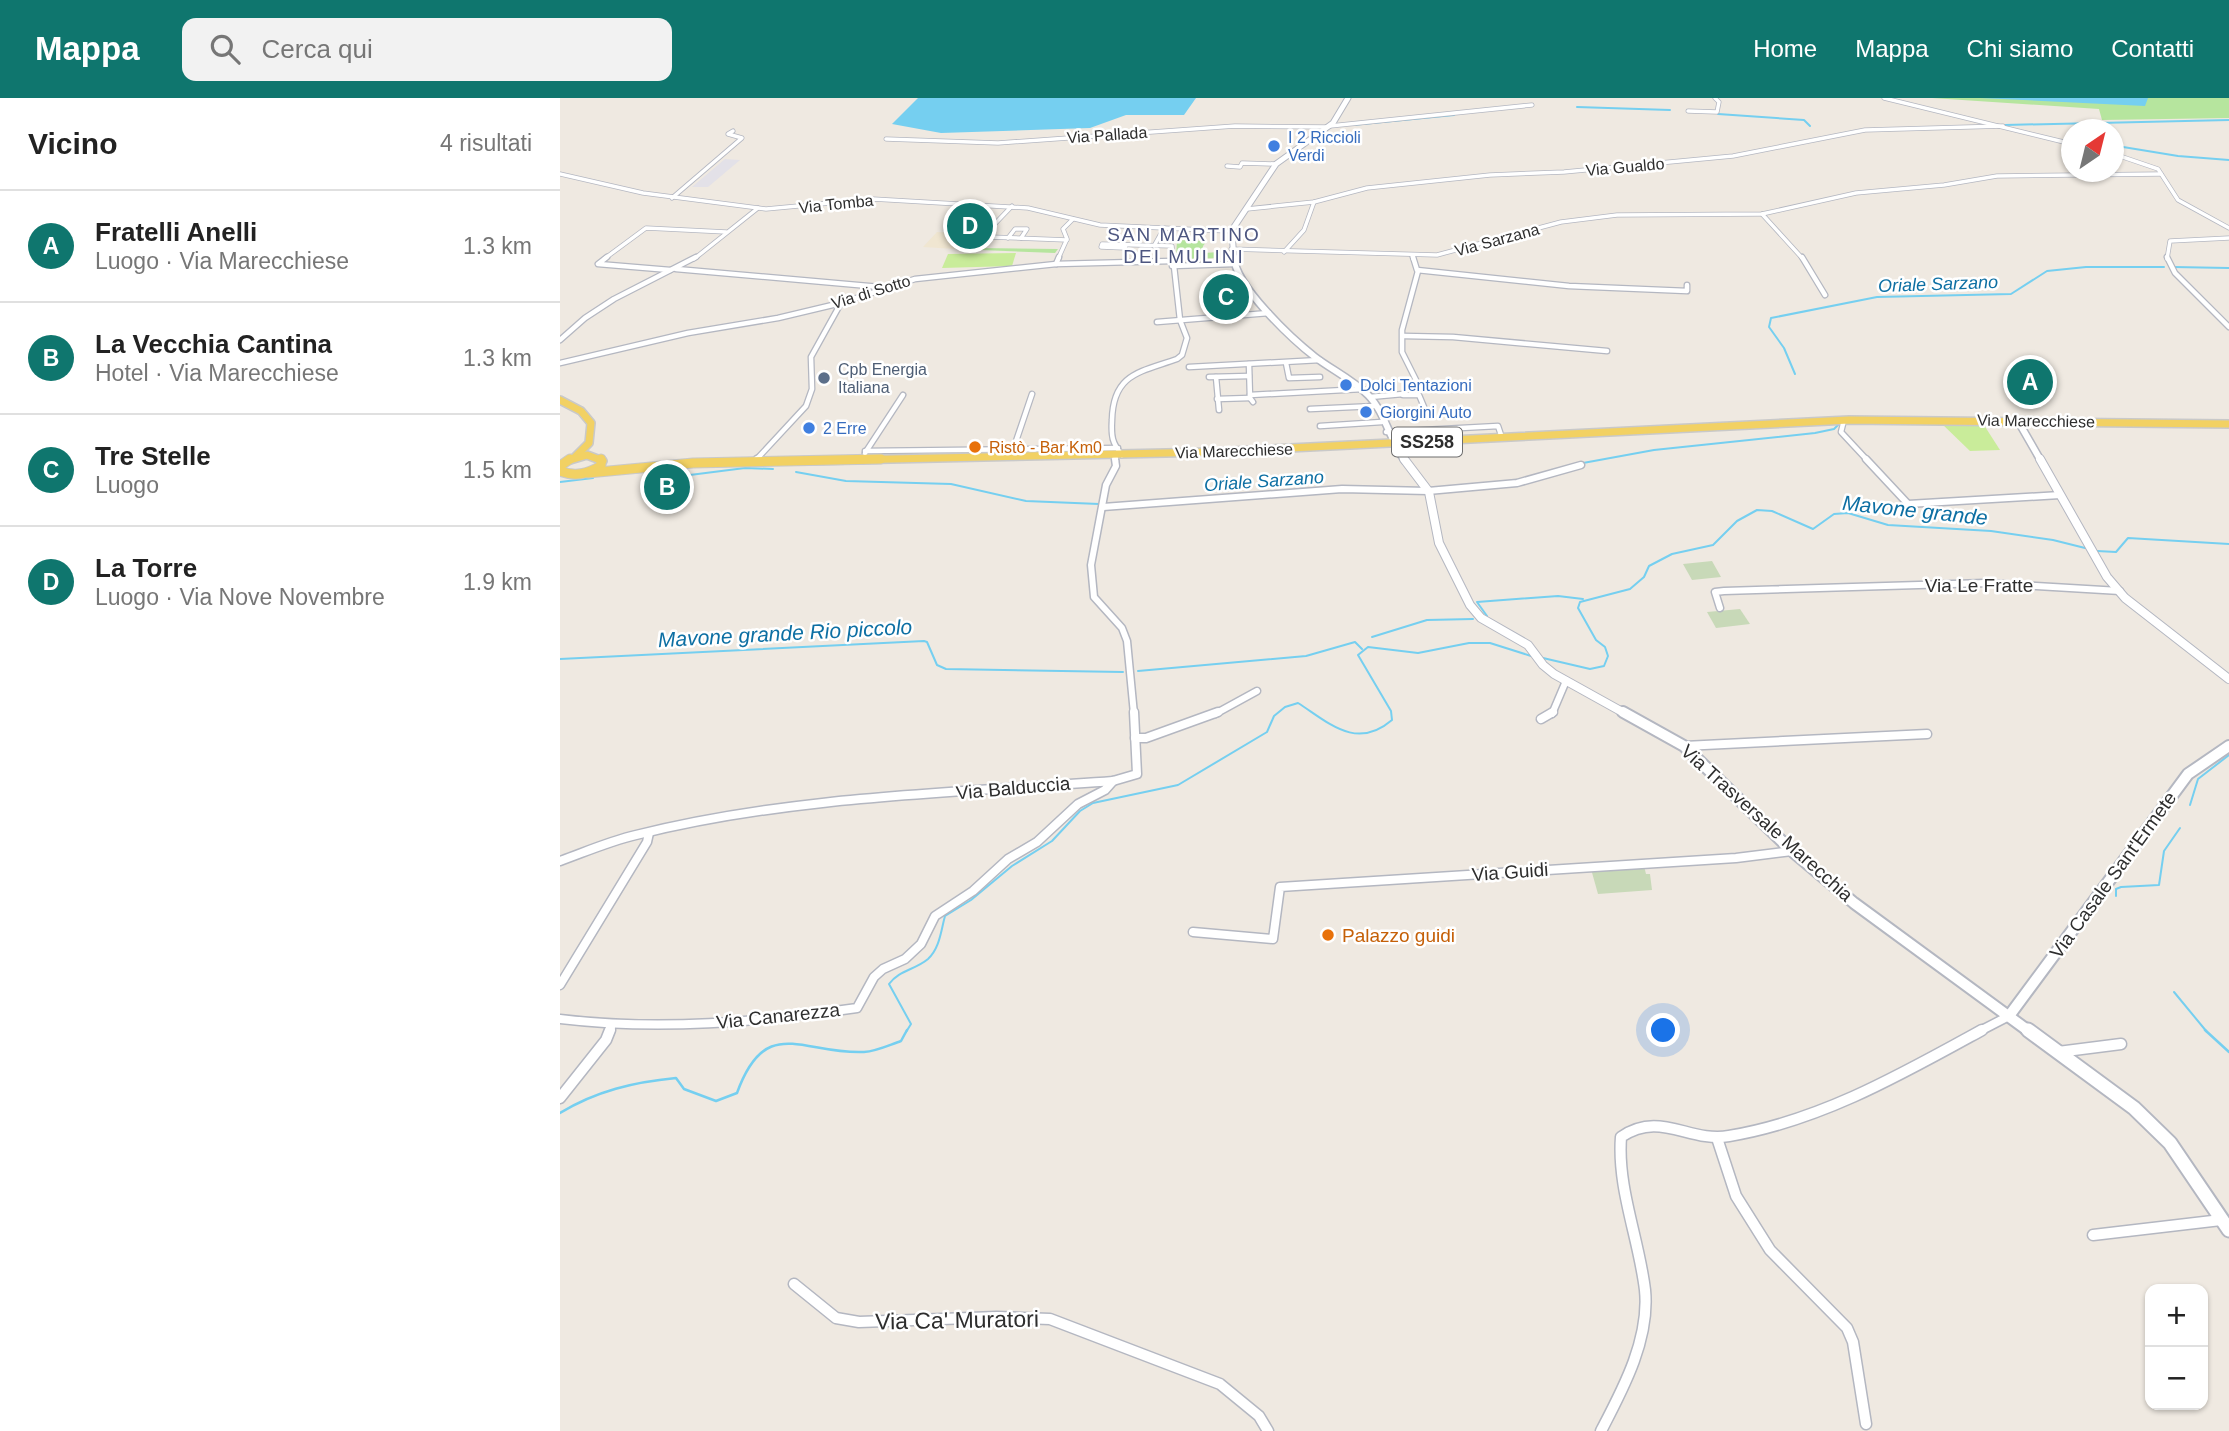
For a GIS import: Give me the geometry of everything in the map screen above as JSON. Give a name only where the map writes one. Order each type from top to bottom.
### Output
[{"type":"main road","name":"SS258","points":[[560,400],[573,405],[587,416],[592,429],[589,443],[595,456],[600,457],[603,463],[588,473],[563,473]]},
{"type":"main road","name":"Via Marecchiese","points":[[588,473],[693,463],[863,456],[1119,453],[1374,444],[1844,420],[2229,424]]},
{"type":"main road","points":[[560,465],[575,457],[589,443]]},
{"type":"main road","points":[[575,457],[595,456]]},
{"type":"main road","name":"Via Marecchiese","points":[[603,463],[611,468],[625,470]]},
{"type":"street","points":[[1247,209],[1276,164],[1329,126],[1348,98]]},
{"type":"street","points":[[1688,111],[1717,112],[1719,102],[1715,98]]},
{"type":"street","points":[[1884,98],[2061,141]]},
{"type":"street","name":"Via Pallada","points":[[886,139],[998,143],[1236,126],[1329,126],[1532,105]]},
{"type":"street","name":"Via Gualdo","points":[[1247,209],[1314,202],[1367,188],[1490,175],[1585,171],[1733,156],[1865,130],[2003,126]]},
{"type":"street","points":[[672,198],[742,138],[728,134],[733,131]]},
{"type":"street","points":[[2124,157],[2152,166],[2161,174],[2178,200],[2229,228]]},
{"type":"street","points":[[1227,166],[1240,167],[1242,163],[1276,164]]},
{"type":"street","name":"Via Tomba","points":[[560,174],[672,198],[780,210],[867,199],[1012,206],[1100,225],[1231,231]]},
{"type":"street","name":"Via Sarzana","points":[[1232,245],[1284,252],[1412,256],[1451,253],[1521,232],[1600,217],[1638,214],[1762,214],[1856,193],[1944,185],[1997,176],[2161,174]]},
{"type":"street","points":[[1284,252],[1304,230],[1314,202]]},
{"type":"street","points":[[970,204],[946,230],[988,231],[1012,206]]},
{"type":"street","points":[[560,340],[574,326],[594,313],[673,270],[758,208]]},
{"type":"street","name":"Via Tomba","points":[[1042,211],[1049,209],[1062,212],[1056,215]]},
{"type":"street","name":"Via Trasversale Marecchia","points":[[1247,209],[1231,231],[1234,264],[1245,288],[1320,360],[1363,389],[1370,397],[1388,433],[1428,491],[1439,543],[1470,605],[1481,618],[1528,645],[1543,666],[1566,681],[1684,746],[1792,851],[1854,903],[2134,1108],[2170,1143],[2225,1225]]},
{"type":"street","points":[[1762,214],[1799,252],[1825,295]]},
{"type":"street","points":[[1056,264],[1067,240],[1063,229],[1073,219]]},
{"type":"street","points":[[727,232],[646,228],[598,264],[885,287]]},
{"type":"street","points":[[1154,246],[1164,228]]},
{"type":"street","points":[[1008,237],[1015,229],[1027,229],[1021,238]]},
{"type":"street","points":[[989,237],[1067,240]]},
{"type":"street","points":[[2229,238],[2176,239],[2170,242],[2167,259],[2175,273],[2229,327]]},
{"type":"street","points":[[1113,781],[1137,774],[1132,674],[1127,641],[1122,628],[1094,597],[1091,565],[1107,485],[1119,453],[1112,443],[1112,398],[1120,387],[1138,372],[1182,355],[1187,338],[1180,320],[1172,246],[1102,244],[1101,247],[1125,248],[1126,245]]},
{"type":"street","points":[[1398,395],[1409,390],[1416,380],[1402,352],[1408,300],[1418,271],[1412,256]]},
{"type":"street","name":"Via di Sotto","points":[[560,363],[688,333],[778,318],[929,277],[1056,264],[1234,264]]},
{"type":"street","points":[[1418,271],[1600,288],[1684,291],[1688,290],[1687,285]]},
{"type":"street","points":[[755,461],[806,406],[812,389],[811,357],[841,303]]},
{"type":"street","points":[[1157,322],[1269,313]]},
{"type":"street","points":[[1404,336],[1453,337],[1607,351]]},
{"type":"street","points":[[1189,367],[1320,360]]},
{"type":"street","points":[[1286,363],[1289,378],[1320,377]]},
{"type":"street","points":[[1249,364],[1251,399]]},
{"type":"street","points":[[1219,410],[1212,377],[1249,376]]},
{"type":"street","points":[[1217,399],[1251,399],[1363,389]]},
{"type":"street","points":[[1013,450],[1032,394]]},
{"type":"street","points":[[863,456],[904,395]]},
{"type":"street","points":[[1370,397],[1419,395],[1427,414]]},
{"type":"street","points":[[1310,409],[1375,406]]},
{"type":"street","points":[[1844,420],[1841,432],[1908,504],[2060,495]]},
{"type":"street","points":[[2018,421],[2107,577],[2120,592],[2229,679]]},
{"type":"street","points":[[1320,426],[1382,422]]},
{"type":"street","points":[[1374,444],[1388,433],[1498,426],[1502,438]]},
{"type":"street","points":[[863,456],[1013,450],[1119,453]]},
{"type":"street","points":[[1103,507],[1342,489],[1428,491],[1517,483],[1581,465]]},
{"type":"street","name":"Via Le Fratte","points":[[1720,608],[1715,592],[1724,591],[1985,583],[2120,592]]},
{"type":"street","points":[[1541,719],[1552,715],[1566,681]]},
{"type":"street","points":[[1135,738],[1146,738],[1209,718],[1257,691]]},
{"type":"street","points":[[1684,746],[1927,734]]},
{"type":"street","name":"Via Casale Sant'Ermete","points":[[2009,1016],[2188,774],[2229,746]]},
{"type":"street","name":"Via Balduccia","points":[[560,862],[634,835],[734,815],[820,803],[1113,781]]},
{"type":"street","name":"Via Canarezza","points":[[560,1019],[611,1027],[762,1021],[857,1008],[874,977],[883,969],[905,959],[921,944],[935,916],[973,891],[1008,859],[1037,842],[1078,804],[1105,790],[1113,781]]},
{"type":"street","points":[[560,985],[647,842],[649,833]]},
{"type":"street","name":"Via Guidi","points":[[1193,932],[1273,939],[1280,887],[1736,858],[1792,851]]},
{"type":"street","points":[[1601,1431],[1626,1383],[1642,1331],[1645,1292],[1619,1160],[1622,1137],[1634,1127],[1654,1125],[1717,1138],[1727,1137],[1861,1093],[1934,1058],[2009,1016]]},
{"type":"street","points":[[560,1098],[606,1040],[611,1027]]},
{"type":"street","points":[[2057,1052],[2122,1044]]},
{"type":"street","points":[[1717,1138],[1736,1196],[1770,1250],[1847,1328],[1853,1342],[1866,1424]]},
{"type":"street","points":[[2093,1235],[2225,1225]]},
{"type":"street","name":"Via Ca' Muratori","points":[[794,1284],[836,1318],[859,1322],[997,1317],[1050,1318],[1220,1384],[1259,1416],[1268,1431]]},
{"type":"shaded area","points":[[725,159],[740,160],[708,187],[692,187]]},
{"type":"shaded area","points":[[937,232],[969,233],[955,249],[923,247]]},
{"type":"green space","points":[[1932,98],[2229,98],[2229,118],[2102,119],[2099,109]]},
{"type":"green space","points":[[974,232],[988,233],[977,248],[1058,249],[1055,253],[956,249]]},
{"type":"green space","points":[[1177,240],[1207,241],[1203,246],[1203,253],[1220,252],[1220,258],[1176,259]]},
{"type":"green space","points":[[1016,253],[1012,266],[942,268],[948,254]]},
{"type":"green space","points":[[1940,422],[1982,422],[2000,450],[1970,451]]},
{"type":"green space","points":[[1712,561],[1721,577],[1692,580],[1683,564]]},
{"type":"green space","points":[[1740,609],[1750,624],[1716,628],[1707,612]]},
{"type":"green space","points":[[1644,866],[1646,874],[1650,874],[1652,890],[1598,894],[1591,869]]},
{"type":"water","points":[[918,98],[1196,98],[1184,115],[1126,115],[1090,128],[941,133],[892,124]]},
{"type":"water","points":[[1980,98],[2148,98],[2145,106]]},
{"type":"waterway","points":[[1577,107],[1670,110]]},
{"type":"waterway","points":[[1718,114],[1804,120],[1810,126]]},
{"type":"waterway","points":[[1352,125],[1454,115]]},
{"type":"waterway","points":[[2005,125],[2229,120]]},
{"type":"waterway","points":[[2124,147],[2178,156],[2229,160]]},
{"type":"waterway","name":"Oriale Sarzano","points":[[1795,374],[1784,348],[1769,327],[1771,318],[1877,297],[2011,294],[2047,271],[2086,267],[2164,267]]},
{"type":"waterway","name":"Oriale Sarzano","points":[[2173,267],[2229,268]]},
{"type":"waterway","name":"Oriale Sarzano","points":[[1583,463],[1654,450],[1815,433],[1834,429],[1838,425]]},
{"type":"waterway","name":"Oriale Sarzano","points":[[682,476],[745,468],[773,469]]},
{"type":"waterway","name":"Oriale Sarzano","points":[[796,472],[846,481],[951,484],[1026,501],[1099,504]]},
{"type":"waterway","name":"Oriale Sarzano","points":[[560,482],[593,478]]},
{"type":"waterway","name":"Oriale Sarzano","points":[[657,479],[672,478]]},
{"type":"waterway","name":"Mavone grande","points":[[1543,658],[1590,669],[1604,666],[1608,656],[1605,647],[1596,640],[1578,608],[1580,602],[1630,589],[1644,577],[1649,566],[1672,554],[1713,545],[1737,521],[1757,510],[1772,511],[1813,529],[1834,514],[1848,513],[1888,525],[1991,531],[2053,540],[2085,548]]},
{"type":"waterway","name":"Mavone grande","points":[[2097,551],[2116,552],[2128,538],[2229,544]]},
{"type":"waterway","name":"Mavone grande","points":[[1487,616],[1477,602],[1558,596],[1583,599]]},
{"type":"waterway","name":"Mavone grande","points":[[1372,637],[1427,620],[1473,619]]},
{"type":"waterway","name":"Mavone grande Rio piccolo","points":[[560,659],[924,641],[927,642],[937,665],[946,669],[1123,672]]},
{"type":"waterway","name":"Mavone grande Rio piccolo","points":[[1138,671],[1306,656],[1355,642],[1362,649]]},
{"type":"waterway","name":"Mavone grande","points":[[906,1032],[911,1024],[889,984],[897,976],[923,963],[932,955],[940,939],[945,916],[971,900],[1012,866],[1052,841],[1080,811],[1093,803],[1178,785],[1267,732],[1274,716],[1285,707],[1298,703],[1343,730],[1366,733],[1379,729],[1392,720],[1391,711],[1358,655],[1368,647],[1418,653],[1469,643],[1490,643],[1531,656]]},
{"type":"waterway","points":[[2190,805],[2198,779],[2229,755]]},
{"type":"waterway","points":[[2116,896],[2116,889],[2121,887],[2159,885],[2164,851],[2180,828]]},
{"type":"waterway","points":[[2174,992],[2206,1031]]},
{"type":"waterway","name":"Mavone grande","points":[[560,1113],[587,1099],[616,1089],[676,1078],[684,1089],[716,1101],[737,1093],[748,1068],[760,1053],[774,1046],[805,1045],[864,1052],[901,1041],[907,1030]]},
{"type":"waterway","points":[[2206,1031],[2229,1052]]},
{"type":"place","name":"I 2 Riccioli Verdi","points":[[1274,146]]},
{"type":"place","name":"La Torre","points":[[970,226]]},
{"type":"place","name":"Tre Stelle","points":[[1226,297]]},
{"type":"place","name":"Cpb Energia Italiana","points":[[824,378]]},
{"type":"place","name":"Fratelli Anelli","points":[[2030,382]]},
{"type":"place","name":"Dolci Tentazioni","points":[[1346,385]]},
{"type":"place","name":"Giorgini Auto","points":[[1366,412]]},
{"type":"place","name":"2 Erre","points":[[809,428]]},
{"type":"place","name":"Ristò - Bar Km0","points":[[975,447]]},
{"type":"place","name":"La Vecchia Cantina","points":[[667,487]]},
{"type":"place","name":"Palazzo guidi","points":[[1328,935]]},
{"type":"district","name":"SAN MARTINO DEI MULINI","points":[[1184,245]]}]
